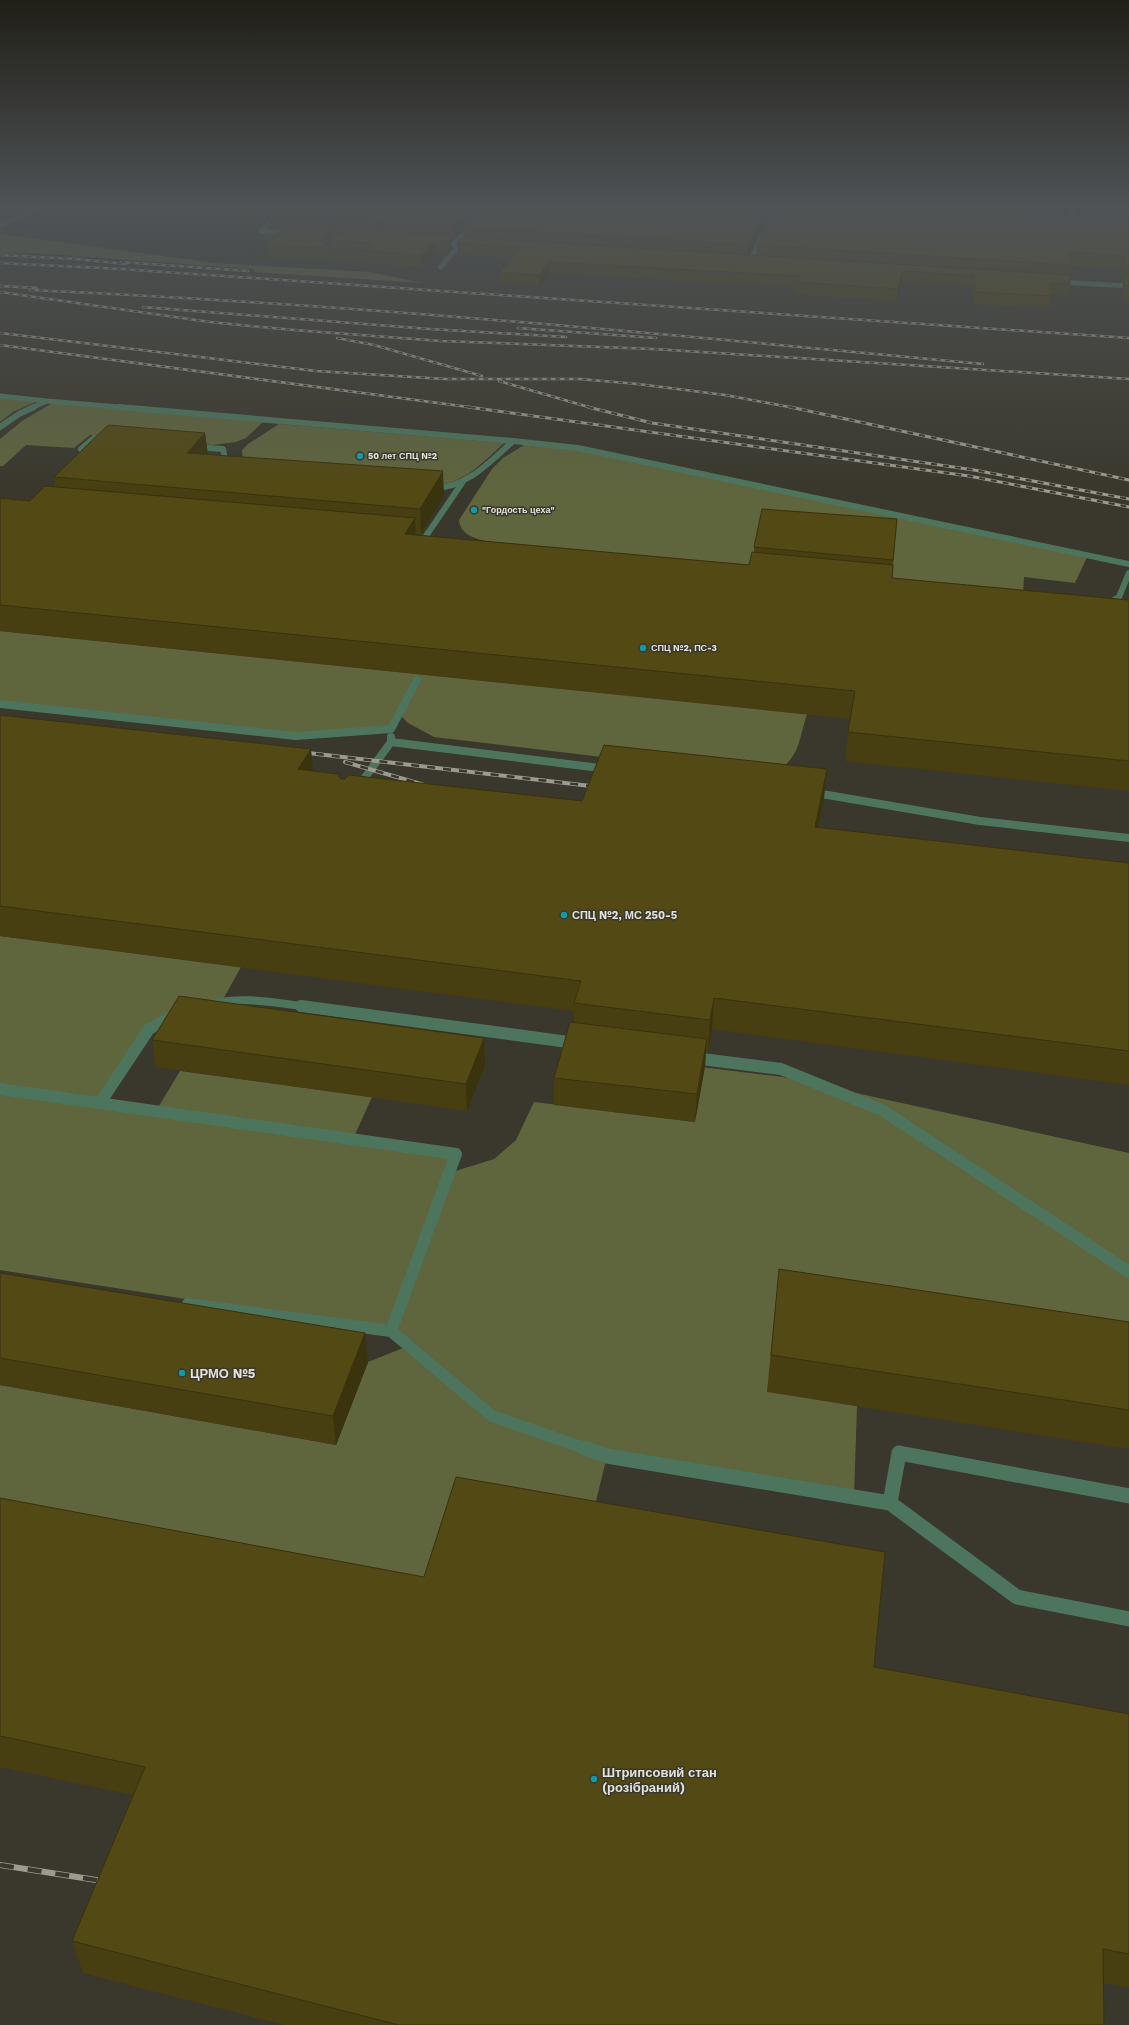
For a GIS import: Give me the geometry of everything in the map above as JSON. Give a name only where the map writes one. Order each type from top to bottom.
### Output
[{"type":"street","points":[[0,396],[578,448],[1129,564]]},
{"type":"street","points":[[0,427],[19,414],[47,401]]},
{"type":"street","points":[[81,449],[94,438],[116,440]]},
{"type":"street","points":[[425,489],[440,490],[462,483],[476,475],[513,441]]},
{"type":"street","points":[[185,446],[223,449],[228,471],[235,472]]},
{"type":"street","points":[[424,539],[462,483]]},
{"type":"street","points":[[416,538],[432,540]]},
{"type":"street","points":[[1094,606],[1101,607],[1119,597],[1129,573]]},
{"type":"street","points":[[354,793],[391,742],[391,728],[417,680]]},
{"type":"street","points":[[0,704],[296,736],[391,728]]},
{"type":"street","points":[[391,742],[615,769]]},
{"type":"street","points":[[803,791],[835,794],[980,821],[1129,838]]},
{"type":"street","points":[[100,1104],[148,1028],[171,1016],[218,1000],[265,1001],[590,1045]]},
{"type":"street","points":[[682,1056],[781,1069],[882,1110],[1129,1272]]},
{"type":"street","points":[[0,1089],[456,1154],[391,1331]]},
{"type":"street","points":[[172,1302],[391,1331],[492,1416],[607,1456],[890,1502],[1017,1597],[1129,1620]]},
{"type":"street","points":[[890,1502],[899,1453],[1129,1496]]},
{"type":"green space","points":[[0,395],[40,400],[13,412],[0,422]]},
{"type":"green space","points":[[54,402],[265,420],[246,438],[236,442],[213,445],[90,435],[74,448],[26,445],[3,466],[0,466],[0,439],[22,421]]},
{"type":"green space","points":[[279,424],[504,443],[473,470],[457,480],[436,486],[243,463],[242,450],[248,444]]},
{"type":"green space","points":[[529,442],[578,448],[1088,555],[1075,583],[1024,577],[1023,597],[502,544],[482,540],[469,535],[464,531],[459,520],[492,469],[503,458]]},
{"type":"green space","points":[[0,631],[807,714],[796,751],[787,764],[769,777],[434,737],[408,723],[400,715],[391,729],[296,736],[0,704]]},
{"type":"green space","points":[[0,936],[241,967],[222,1001],[148,1029],[100,1103],[156,1111],[180,1071],[372,1097],[353,1139],[456,1154],[449,1173],[494,1159],[516,1140],[534,1102],[695,1122],[570,1051],[783,1077],[1129,1153],[1129,1359],[767,1391],[857,1406],[854,1497],[607,1456],[588,1534],[427,1610],[0,1529],[0,1385],[336,1445],[368,1362],[408,1346],[391,1331],[0,1270]]},
{"type":"building","points":[[108,425],[205,433],[187,453],[443,471],[420,509],[54,477]]},
{"type":"building","name":"СПЦ №2, ПС-3","points":[[45,486],[415,518],[405,534],[749,565],[752,552],[893,565],[892,578],[1129,600],[1129,761],[848,732],[855,691],[0,605],[0,498],[30,501]]},
{"type":"building","points":[[762,509],[897,519],[893,560],[754,547]]},
{"type":"building","name":"СПЦ №2, МС 250-5","points":[[0,715],[311,749],[298,769],[337,774],[341,779],[345,779],[349,775],[582,801],[604,745],[827,769],[815,827],[1129,863],[1129,1051],[714,998],[710,1020],[574,1003],[581,981],[0,906]]},
{"type":"building","points":[[179,996],[484,1038],[466,1084],[152,1040]]},
{"type":"building","points":[[570,1022],[707,1039],[697,1094],[554,1078]]},
{"type":"building","points":[[779,1269],[1129,1322],[1129,1410],[771,1355]]},
{"type":"building","name":"ЦРМО №5","points":[[0,1273],[365,1333],[333,1416],[0,1358]]},
{"type":"building","name":"Штрипсовий стан (розібраний)","points":[[456,1477],[885,1552],[874,1667],[1129,1714],[1129,1954],[1103,1949],[1104,2025],[399,2025],[72,1941],[145,1767],[0,1736],[0,1498],[424,1577]]},
{"type":"railway","points":[[80,304],[210,322],[441,341],[654,349],[1129,379]]},
{"type":"railway","points":[[275,304],[626,331],[983,364]]},
{"type":"railway","points":[[625,304],[1129,338]]},
{"type":"railway","points":[[143,307],[430,329],[566,337]]},
{"type":"railway","points":[[518,328],[656,338]]},
{"type":"railway","points":[[0,333],[316,371],[445,379],[580,379],[638,384],[725,395],[792,408]]},
{"type":"railway","points":[[337,338],[374,345],[482,376]]},
{"type":"railway","points":[[0,345],[476,408]]},
{"type":"railway","points":[[499,381],[592,408]]},
{"type":"railway","points":[[468,407],[969,476],[1129,507]]},
{"type":"railway","points":[[588,407],[592,408]]},
{"type":"railway","points":[[592,408],[652,423],[974,470],[1129,499]]},
{"type":"railway","points":[[792,408],[1129,480]]},
{"type":"railway","points":[[300,752],[599,787]]},
{"type":"railway","points":[[345,762],[428,786]]},
{"type":"railway","points":[[0,1865],[109,1882]]},
{"type":"place","name":"50 лет СПЦ №2","points":[[360,456]]},
{"type":"place","name":"\"Гордость цеха\"","points":[[474,510]]},
{"type":"place","name":"СПЦ №2, ПС-3","points":[[643,648]]},
{"type":"place","name":"СПЦ №2, МС 250-5","points":[[564,915]]},
{"type":"place","name":"ЦРМО №5","points":[[182,1373]]},
{"type":"place","name":"Штрипсовий стан (розібраний)","points":[[594,1779]]}]
